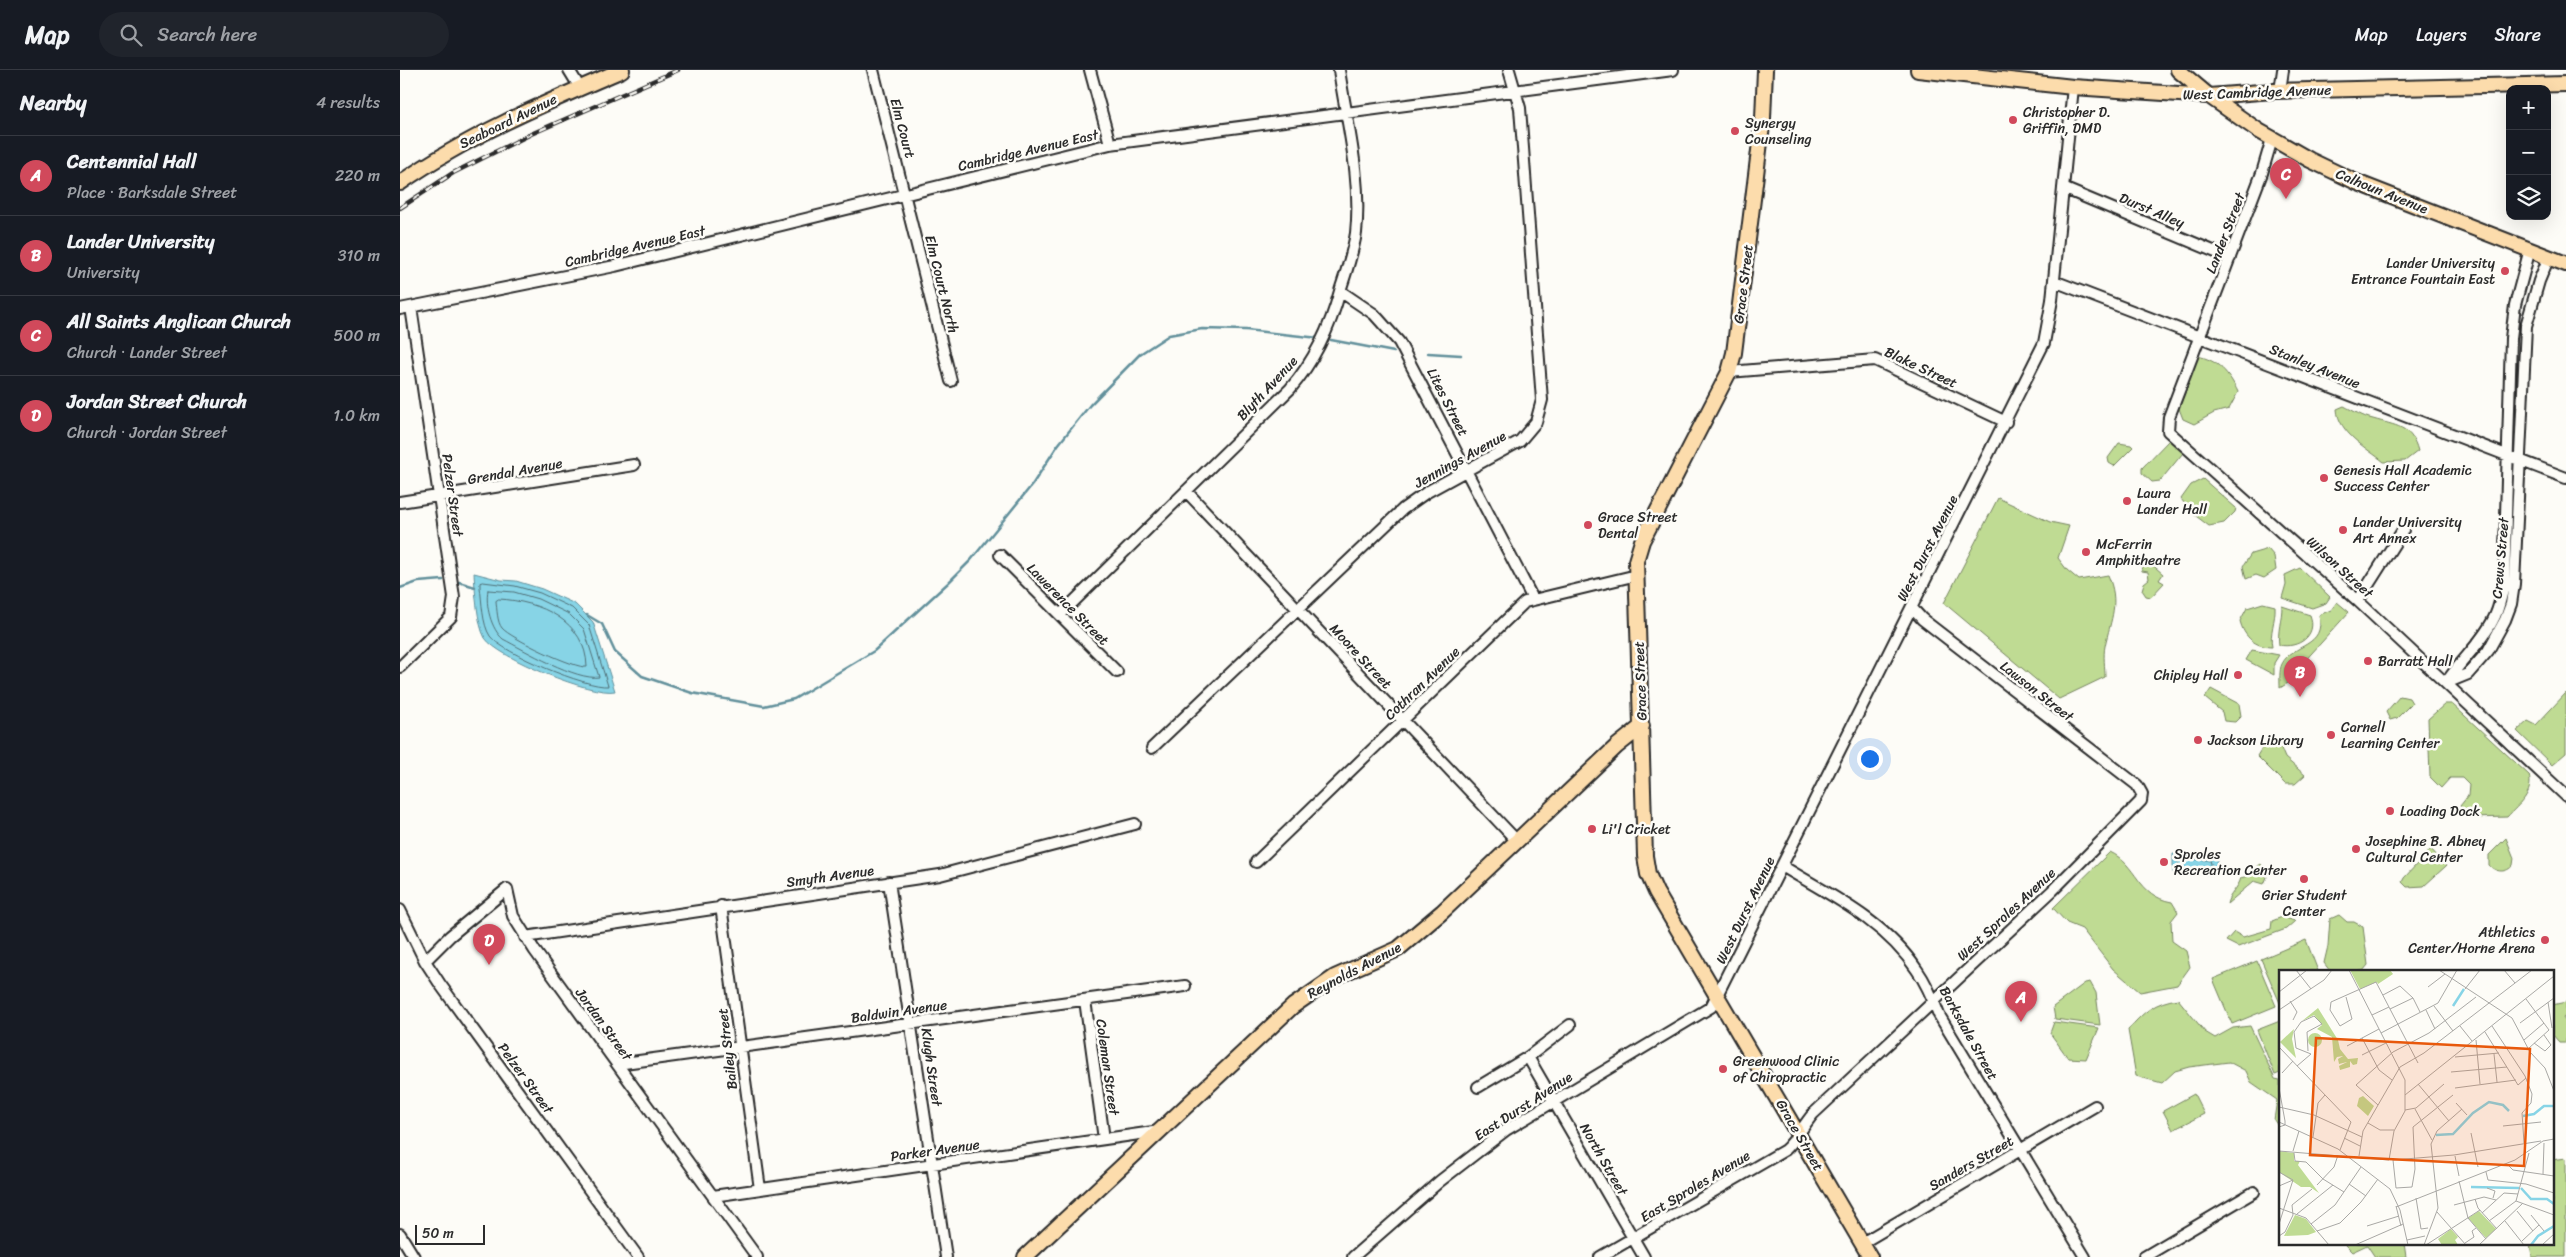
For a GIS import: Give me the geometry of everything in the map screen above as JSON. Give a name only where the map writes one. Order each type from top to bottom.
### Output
[{"type":"main road","name":"Seaboard Avenue","points":[[400,183],[460,144],[622,70]]},
{"type":"main road","name":"Grace Street","points":[[1765,70],[1761,138],[1734,353],[1729,372],[1642,541],[1636,561],[1646,856],[1648,874],[1656,892],[1870,1257]]},
{"type":"main road","name":"West Cambridge Avenue","points":[[1918,70],[2073,86],[2209,96],[2280,91],[2566,84]]},
{"type":"main road","name":"Calhoun Avenue","points":[[2178,70],[2209,96],[2272,139],[2310,160],[2356,182],[2566,264]]},
{"type":"main road","name":"Reynolds Avenue","points":[[1025,1257],[1303,997],[1335,977],[1398,949],[1442,912],[1617,746],[1642,726]]},
{"type":"street","points":[[569,70],[580,88]]},
{"type":"street","name":"Elm Court","points":[[873,70],[906,194]]},
{"type":"street","points":[[1090,70],[1110,144]]},
{"type":"street","name":"Blyth Avenue","points":[[1060,615],[1300,377],[1325,336],[1353,248],[1357,216],[1351,130],[1339,70]]},
{"type":"street","name":"Jennings Avenue","points":[[1152,748],[1403,509],[1427,492],[1523,438],[1536,422],[1542,404],[1520,108],[1508,70]]},
{"type":"street","name":"Cambridge Avenue East","points":[[400,309],[598,270],[1110,144],[1673,70]]},
{"type":"street","points":[[2280,91],[2283,70]]},
{"type":"street","name":"West Durst Avenue","points":[[1718,995],[2044,343],[2054,281],[2073,86]]},
{"type":"street","name":"Lander Street","points":[[2200,335],[2262,173],[2272,139]]},
{"type":"street","name":"Durst Alley","points":[[2063,188],[2230,258]]},
{"type":"street","name":"Elm Court North","points":[[906,194],[951,382]]},
{"type":"street","name":"Crews Street","points":[[2446,683],[2456,667],[2480,642],[2494,619],[2504,586],[2511,338],[2515,306],[2530,249]]},
{"type":"street","name":"Crews Street","points":[[2446,683],[2468,674],[2488,651],[2511,604],[2526,326],[2548,257]]},
{"type":"street","name":"Stanley Avenue","points":[[2054,281],[2200,335],[2520,462],[2566,478]]},
{"type":"street","name":"Lites Street","points":[[1340,291],[1374,314],[1399,342],[1533,599]]},
{"type":"street","name":"Pelzer Street","points":[[400,667],[451,617],[454,608],[440,496],[411,306]]},
{"type":"street","name":"Wilson Street","points":[[2200,335],[2169,417],[2168,430],[2358,601],[2566,796]]},
{"type":"street","name":"Blake Street","points":[[1729,372],[1875,360],[2006,422]]},
{"type":"street","name":"Grendal Avenue","points":[[400,502],[634,465]]},
{"type":"street","name":"Moore Street","points":[[1186,491],[1517,841]]},
{"type":"street","points":[[2358,601],[2403,530]]},
{"type":"street","name":"Lawerence Street","points":[[1000,554],[1117,672]]},
{"type":"street","name":"Cothran Avenue","points":[[1256,862],[1525,602],[1636,575]]},
{"type":"street","name":"Lawson Street","points":[[1912,608],[1922,619],[2137,785],[2142,797]]},
{"type":"street","name":"West Sproles Avenue","points":[[1798,1132],[1933,1001],[2052,891],[2138,805],[2142,797]]},
{"type":"street","name":"Smyth Avenue","points":[[525,937],[960,871],[1135,824]]},
{"type":"street","name":"Barksdale Street","points":[[1782,866],[1872,922],[1911,962],[1939,1015],[2085,1257]]},
{"type":"street","name":"Klugh Street","points":[[889,882],[912,1023],[946,1257]]},
{"type":"street","name":"Jordan Street","points":[[425,961],[450,936],[508,889],[513,916],[525,937],[757,1257]]},
{"type":"street","name":"Bailey Street","points":[[721,906],[760,1188]]},
{"type":"street","name":"Pelzer Street","points":[[400,910],[425,961],[638,1257]]},
{"type":"street","name":"Baldwin Avenue","points":[[617,1064],[1185,986]]},
{"type":"street","name":"East Durst Avenue","points":[[1353,1257],[1467,1159],[1506,1130],[1702,1015],[1711,1007],[1718,995]]},
{"type":"street","name":"Coleman Street","points":[[1085,1000],[1104,1139]]},
{"type":"street","points":[[1478,1088],[1528,1057],[1570,1025]]},
{"type":"street","name":"North Street","points":[[1528,1057],[1644,1257]]},
{"type":"street","name":"Sanders Street","points":[[1862,1243],[2095,1106]]},
{"type":"street","name":"Parker Avenue","points":[[712,1196],[1161,1131]]},
{"type":"street","name":"East Sproles Avenue","points":[[1600,1257],[1785,1150],[1793,1142],[1798,1132]]},
{"type":"street","points":[[2144,1257],[2254,1192]]},
{"type":"street","points":[[400,1234],[414,1257]]},
{"type":"green space","points":[[2197,356],[2211,361],[2222,368],[2238,392],[2229,409],[2214,413],[2194,424],[2183,419],[2178,406]]},
{"type":"green space","points":[[2344,406],[2366,417],[2396,425],[2407,431],[2415,442],[2418,451],[2405,461],[2384,462],[2355,440],[2343,426],[2337,409]]},
{"type":"green space","points":[[2170,439],[2183,453],[2160,481],[2152,482],[2142,473],[2142,468]]},
{"type":"green space","points":[[2119,443],[2133,447],[2114,466],[2109,463],[2108,458]]},
{"type":"green space","points":[[2203,479],[2236,508],[2235,512],[2224,523],[2209,526],[2192,513],[2181,499],[2191,485]]},
{"type":"green space","points":[[1998,498],[2050,522],[2069,526],[2058,558],[2067,570],[2079,580],[2108,575],[2112,585],[2114,602],[2112,619],[2104,650],[2105,677],[2059,699],[1944,603]]},
{"type":"green space","points":[[2268,549],[2274,556],[2276,570],[2264,578],[2256,575],[2246,579],[2243,566],[2251,554]]},
{"type":"green space","points":[[2148,561],[2163,574],[2159,580],[2164,583],[2151,597],[2146,596],[2142,590],[2144,583],[2149,579],[2148,572],[2142,571],[2141,564]]},
{"type":"green space","points":[[2300,568],[2330,597],[2326,603],[2312,608],[2282,598],[2286,584],[2285,575]]},
{"type":"green space","points":[[2337,602],[2349,612],[2302,664],[2296,678],[2280,688],[2282,664],[2293,652],[2307,644],[2318,634],[2320,626],[2319,615],[2331,610]]},
{"type":"green space","points":[[2263,603],[2275,606],[2271,637],[2272,647],[2260,645],[2251,640],[2244,632],[2240,621],[2247,608]]},
{"type":"green space","points":[[2282,606],[2310,615],[2312,622],[2309,635],[2299,643],[2286,646],[2279,645]]},
{"type":"green space","points":[[2252,650],[2279,655],[2274,663],[2274,675],[2246,660]]},
{"type":"green space","points":[[2211,689],[2239,704],[2241,716],[2235,722],[2224,721],[2222,712],[2205,698]]},
{"type":"green space","points":[[2566,693],[2566,753],[2552,765],[2517,731],[2528,721],[2536,725]]},
{"type":"green space","points":[[2400,696],[2409,698],[2412,703],[2397,718],[2390,720],[2386,712]]},
{"type":"green space","points":[[2445,704],[2452,704],[2529,775],[2530,782],[2527,793],[2521,803],[2507,817],[2472,818],[2460,806],[2468,796],[2469,785],[2462,778],[2450,778],[2441,788],[2430,777],[2428,719]]},
{"type":"green space","points":[[2265,743],[2280,746],[2285,758],[2305,775],[2295,784],[2285,784],[2257,756]]},
{"type":"green space","points":[[2506,838],[2514,858],[2513,865],[2508,870],[2498,871],[2489,865],[2489,855]]},
{"type":"green space","points":[[2431,849],[2446,866],[2424,886],[2407,887],[2402,882],[2404,878]]},
{"type":"green space","points":[[2110,852],[2126,864],[2144,887],[2160,899],[2172,902],[2178,912],[2171,921],[2172,941],[2186,951],[2190,967],[2177,985],[2140,992],[2113,969],[2082,929],[2067,923],[2053,908]]},
{"type":"green space","points":[[2261,864],[2267,877],[2264,884],[2254,881],[2227,904],[2241,878],[2251,875],[2254,869]]},
{"type":"green space","points":[[2339,915],[2347,922],[2354,922],[2363,927],[2368,965],[2364,970],[2329,970],[2324,963],[2328,946],[2330,919]]},
{"type":"green space","points":[[2282,917],[2295,921],[2286,929],[2238,947],[2226,941],[2234,932],[2243,937],[2271,929],[2272,921]]},
{"type":"green space","points":[[2306,940],[2318,970],[2279,970],[2279,1001],[2261,959]]},
{"type":"green space","points":[[2257,961],[2276,1006],[2232,1024],[2213,979]]},
{"type":"green space","points":[[2090,982],[2096,993],[2100,1025],[2055,1019],[2053,1007],[2085,983]]},
{"type":"green space","points":[[2178,999],[2205,1032],[2215,1038],[2233,1028],[2250,1026],[2275,1079],[2279,1080],[2279,1128],[2274,1120],[2277,1100],[2251,1082],[2246,1071],[2229,1062],[2189,1067],[2175,1071],[2162,1083],[2136,1076],[2128,1030],[2150,1009],[2170,1000]]},
{"type":"green space","points":[[2566,1002],[2566,1015],[2563,1018],[2566,1022],[2566,1042],[2559,1042],[2554,1036],[2554,1005]]},
{"type":"green space","points":[[2279,1021],[2279,1073],[2275,1075],[2257,1030]]},
{"type":"green space","points":[[2054,1022],[2099,1028],[2086,1059],[2068,1058],[2050,1033]]},
{"type":"green space","points":[[2194,1094],[2204,1114],[2173,1130],[2163,1111]]},
{"type":"green space","points":[[2566,1158],[2566,1257],[2532,1257],[2530,1244],[2554,1244],[2554,1160]]},
{"type":"green space","points":[[2344,1244],[2404,1244],[2406,1257],[2375,1257],[2367,1245],[2352,1252]]},
{"type":"water","points":[[474,573],[501,580],[516,581],[542,589],[575,604],[593,622],[615,691],[587,688],[567,682],[526,665],[493,646],[482,632],[477,607]]},
{"type":"water","points":[[2173,854],[2217,856],[2216,875],[2173,873]]},
{"type":"waterway","points":[[587,615],[602,624],[615,652],[642,676],[692,693],[764,706],[794,699],[874,651],[948,583],[971,560],[1032,485],[1058,445],[1090,405],[1140,354],[1169,335],[1202,329],[1246,330],[1319,338]]},
{"type":"waterway","points":[[1331,340],[1394,352]]},
{"type":"waterway","points":[[1428,353],[1461,355]]},
{"type":"waterway","points":[[400,588],[418,582],[443,580]]},
{"type":"waterway","points":[[459,582],[475,587]]},
{"type":"railway","points":[[400,208],[453,173],[531,134],[678,70]]},
{"type":"place","name":"Christopher D. Griffin, DMD","points":[[2013,120]]},
{"type":"place","name":"Synergy Counseling","points":[[1735,131]]},
{"type":"place","name":"All Saints Anglican Church","points":[[2286,199]]},
{"type":"place","name":"Lander University Entrance Fountain East","points":[[2505,271]]},
{"type":"place","name":"Genesis Hall Academic Success Center","points":[[2324,478]]},
{"type":"place","name":"Laura Lander Hall","points":[[2127,501]]},
{"type":"place","name":"Grace Street Dental","points":[[1588,525]]},
{"type":"place","name":"Lander University Art Annex","points":[[2343,530]]},
{"type":"place","name":"McFerrin Amphitheatre","points":[[2086,552]]},
{"type":"place","name":"Barratt Hall","points":[[2368,661]]},
{"type":"place","name":"Chipley Hall","points":[[2238,675]]},
{"type":"place","name":"Lander University","points":[[2300,697]]},
{"type":"place","name":"Carnell Learning Center","points":[[2331,735]]},
{"type":"place","name":"Jackson Library","points":[[2198,740]]},
{"type":"place","name":"Loading Dock","points":[[2390,811]]},
{"type":"place","name":"Li'l Cricket","points":[[1592,829]]},
{"type":"place","name":"Josephine B. Abney Cultural Center","points":[[2356,849]]},
{"type":"place","name":"Sproles Recreation Center","points":[[2164,862]]},
{"type":"place","name":"Grier Student Center","points":[[2304,879]]},
{"type":"place","name":"Athletics Center/Horne Arena","points":[[2545,940]]},
{"type":"place","name":"Jordan Street Church","points":[[489,965]]},
{"type":"place","name":"Centennial Hall","points":[[2021,1022]]},
{"type":"place","name":"Greenwood Clinic of Chiropractic","points":[[1723,1069]]}]
